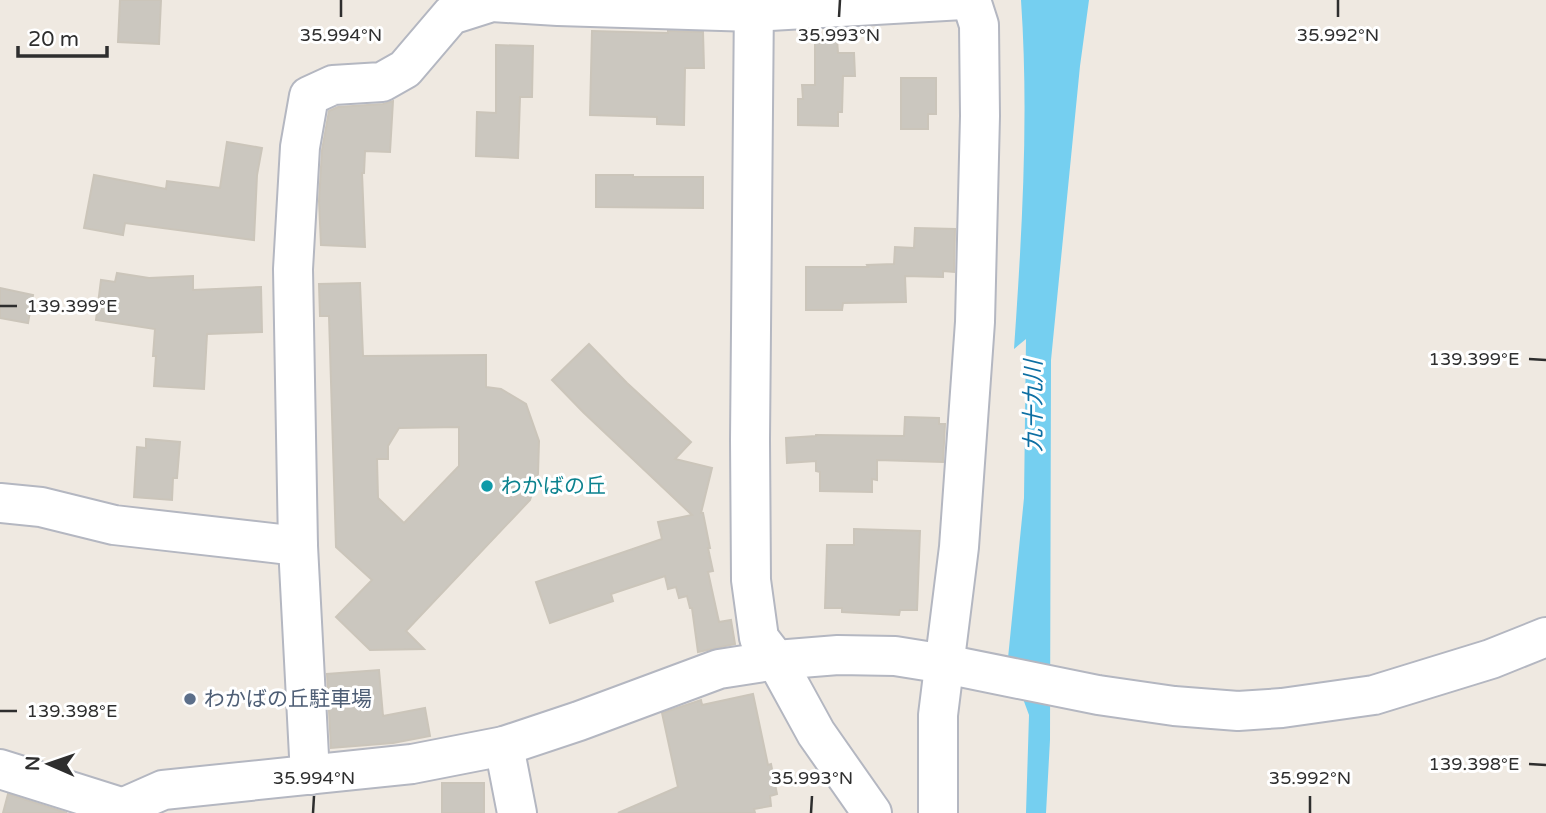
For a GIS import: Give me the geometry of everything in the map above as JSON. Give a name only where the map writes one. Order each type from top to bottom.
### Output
[{"type":"street","points":[[310,775],[298,547],[293,269],[300,147],[309,96],[332,85],[382,82],[405,69],[451,15],[492,2],[558,6],[754,6],[963,0]]},
{"type":"street","points":[[938,813],[938,715],[950,665],[975,322],[980,116],[979,26],[971,0]]},
{"type":"street","points":[[754,6],[751,580],[759,638],[776,660],[816,733],[872,813]]},
{"type":"street","points":[[0,503],[41,507],[114,525],[298,547]]},
{"type":"street","points":[[0,769],[118,810],[163,790],[412,764],[504,746],[719,669],[776,660],[838,655],[895,656],[1066,690],[1174,706],[1238,710],[1282,708],[1374,695],[1491,659],[1546,637]]},
{"type":"street","points":[[504,746],[517,813]]},
{"type":"water","name":"九十九川","points":[[1021,0],[1089,0],[1051,360],[1050,740],[1046,813],[1026,813],[1029,715],[1008,658],[1024,498],[1026,339],[1014,349],[1024,131]]},
{"type":"building","points":[[120,0],[161,0],[159,44],[118,42]]},
{"type":"building","points":[[592,31],[703,32],[704,68],[685,68],[684,125],[657,124],[657,117],[590,115]]},
{"type":"building","points":[[815,39],[837,39],[838,53],[854,53],[855,76],[843,76],[842,112],[838,112],[838,126],[798,125],[798,99],[803,99],[802,85],[815,85]]},
{"type":"building","points":[[496,45],[533,46],[532,97],[520,97],[518,158],[476,156],[477,112],[496,113]]},
{"type":"building","points":[[901,78],[936,78],[936,114],[928,114],[928,129],[901,129]]},
{"type":"building","points":[[393,101],[390,152],[365,151],[362,173],[365,247],[321,245],[319,201],[322,150],[329,111],[338,107]]},
{"type":"building","points":[[227,142],[262,148],[257,175],[254,240],[125,223],[123,235],[84,228],[94,175],[166,189],[167,181],[220,188]]},
{"type":"building","points":[[596,175],[703,177],[703,208],[596,207]]},
{"type":"building","points":[[915,228],[955,229],[954,272],[943,271],[943,277],[905,276],[906,302],[843,303],[842,310],[806,310],[806,267],[868,267],[867,265],[894,264],[895,247],[914,248]]},
{"type":"building","points":[[117,273],[149,278],[193,276],[193,290],[261,287],[262,332],[207,334],[204,389],[154,386],[155,329],[96,320],[101,280],[115,282]]},
{"type":"building","name":"わかばの丘","points":[[360,283],[363,356],[486,355],[486,387],[501,389],[526,404],[539,441],[538,474],[530,500],[406,631],[424,649],[370,650],[336,617],[372,580],[336,547],[329,316],[320,316],[319,284]],"holes":[[[459,427],[459,466],[404,523],[378,498],[377,459],[388,459],[388,446],[399,428]]]},
{"type":"building","points":[[0,288],[33,295],[28,323],[0,318]]},
{"type":"building","points":[[589,344],[691,442],[675,459],[712,468],[701,513],[713,571],[708,572],[719,622],[731,620],[735,644],[698,652],[692,608],[687,596],[679,598],[676,587],[668,589],[665,576],[611,594],[613,601],[550,623],[536,582],[662,539],[658,522],[692,515],[552,380]]},
{"type":"building","points":[[905,417],[939,418],[939,424],[945,424],[943,462],[877,460],[877,480],[872,479],[872,492],[820,491],[820,472],[816,471],[816,461],[787,463],[786,438],[816,435],[904,436]]},
{"type":"building","points":[[146,439],[180,442],[172,500],[134,497],[137,447],[146,448]]},
{"type":"building","points":[[854,529],[920,531],[917,610],[900,610],[899,615],[842,612],[842,608],[825,608],[827,545],[854,545]]},
{"type":"building","points":[[379,670],[383,716],[425,708],[430,736],[393,743],[331,748],[327,674]]},
{"type":"building","points":[[753,694],[777,794],[770,796],[771,806],[754,809],[755,813],[618,813],[678,787],[662,713],[701,700],[702,705]]},
{"type":"building","points":[[442,783],[484,783],[484,813],[442,813]]},
{"type":"building","points":[[8,794],[67,813],[3,813]]},
{"type":"place","name":"わかばの丘","points":[[487,486]]},
{"type":"place","name":"わかばの丘駐車場","points":[[190,699]]}]
